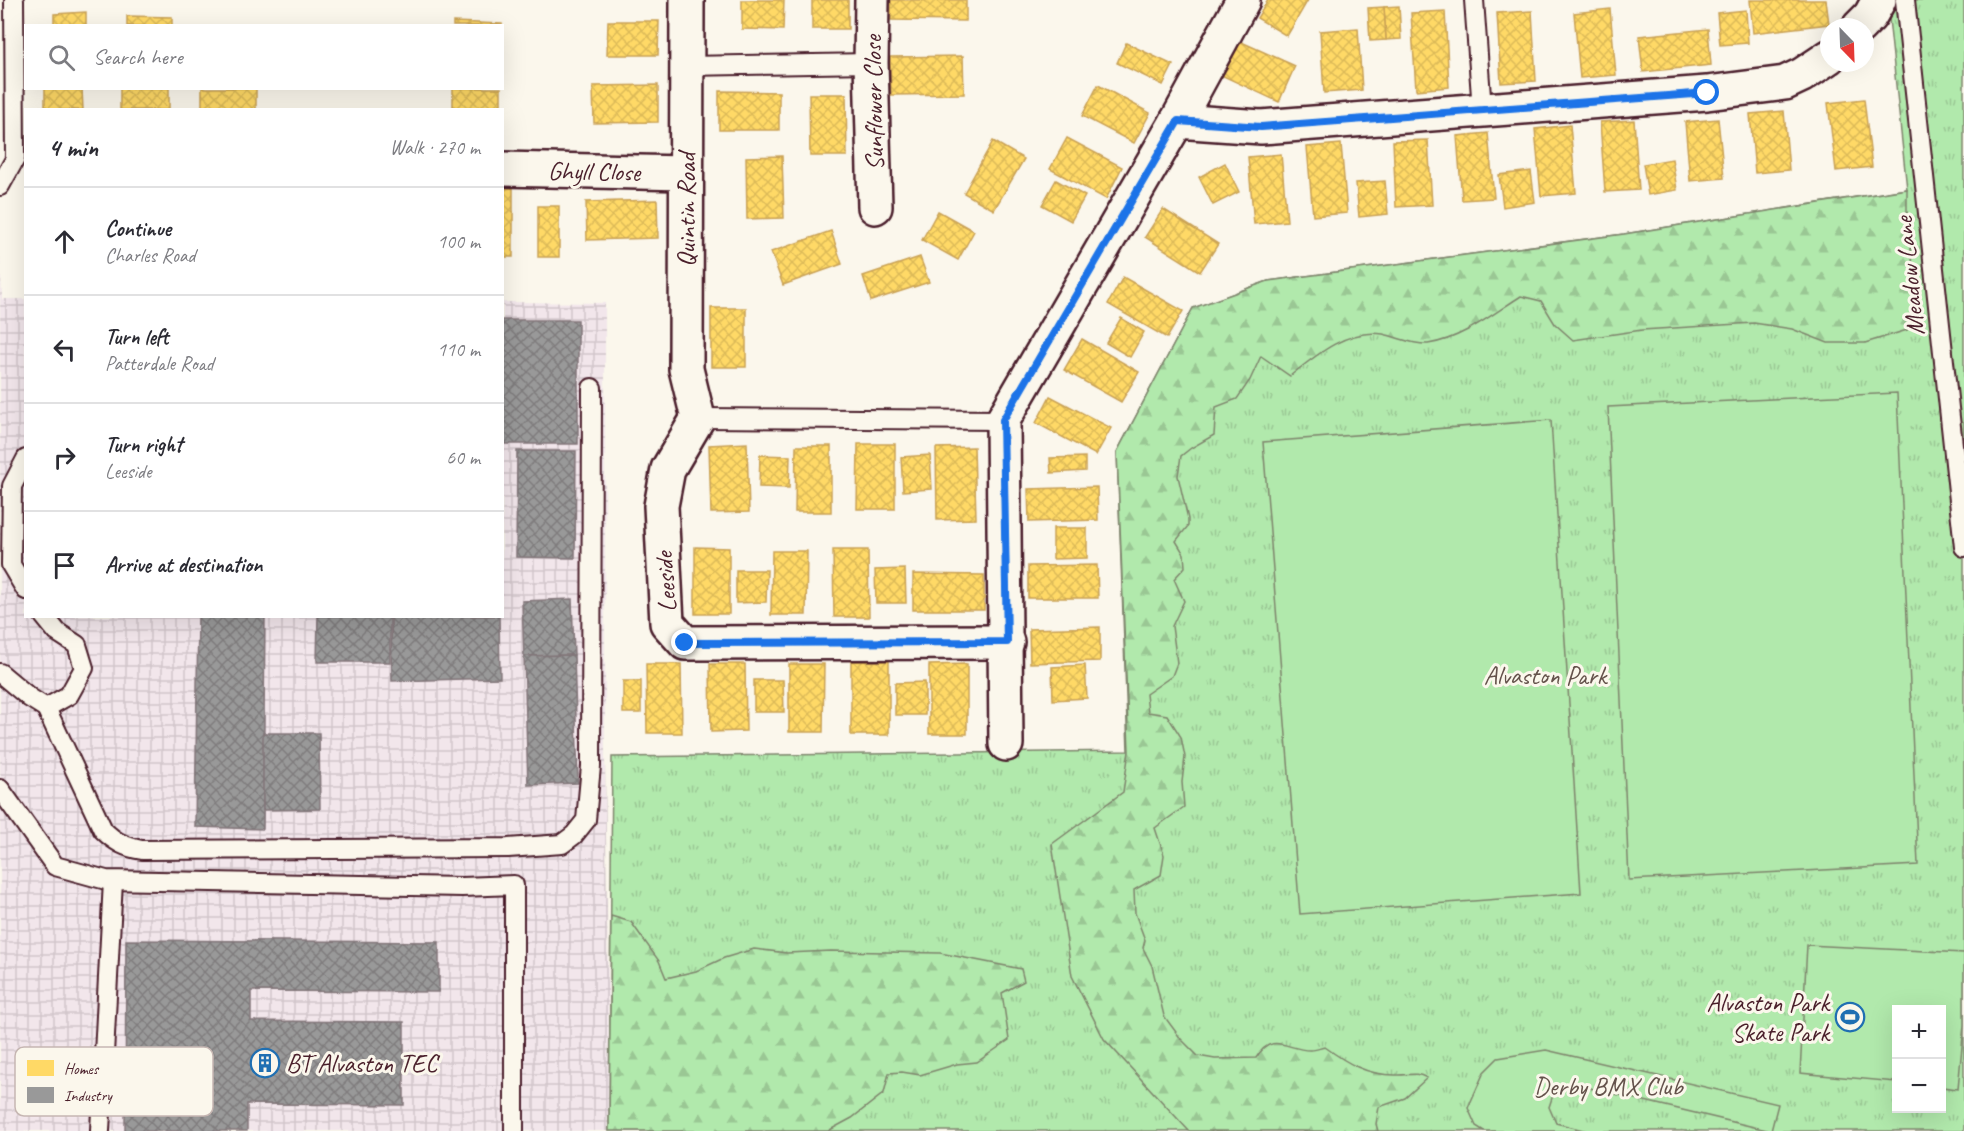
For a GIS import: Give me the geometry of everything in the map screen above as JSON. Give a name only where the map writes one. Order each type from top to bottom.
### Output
[{"type":"street","name":"Quintin Road","points":[[687,0],[686,369],[698,418]]},
{"type":"street","name":"Sunflower Close","points":[[872,0],[871,63],[875,207]]},
{"type":"street","points":[[1006,744],[1007,642],[1003,420],[1178,121],[1243,0]]},
{"type":"street","points":[[1868,18],[1879,0]]},
{"type":"street","points":[[1178,121],[1261,127],[1767,86],[1785,83],[1820,63]]},
{"type":"street","name":"Ghyll Close","points":[[504,169],[685,173]]},
{"type":"street","name":"Leeside","points":[[698,418],[668,469],[661,506],[667,623],[685,643],[1007,642]]},
{"type":"lane","points":[[0,186],[15,159],[14,0]]},
{"type":"lane","points":[[1474,0],[1482,110]]},
{"type":"lane","name":"Meadow Lane","points":[[1905,0],[1964,547]]},
{"type":"lane","points":[[687,66],[871,63]]},
{"type":"lane","points":[[0,673],[46,708],[103,830],[113,841],[128,848],[142,850],[508,848],[562,844],[574,835],[586,820],[591,766],[592,388]]},
{"type":"lane","points":[[698,418],[1003,420]]},
{"type":"lane","points":[[24,463],[12,486],[11,565],[24,587]]},
{"type":"lane","points":[[46,618],[57,632],[77,645],[84,668],[69,695],[46,708]]},
{"type":"lane","points":[[0,789],[55,866],[106,880],[462,887],[514,885],[514,1131]]},
{"type":"lane","points":[[105,1047],[114,881]]},
{"type":"lane","points":[[100,1131],[101,1116]]},
{"type":"shaded area","points":[[0,257],[2,299],[24,299],[24,618],[504,618],[504,302],[605,303],[605,757],[610,1131],[0,1131]]},
{"type":"green space","name":"Alvaston Park","points":[[1887,0],[1964,0],[1964,1131],[609,1131],[612,757],[1128,751],[1117,452],[1193,308],[1268,281],[1624,234],[1907,189]]},
{"type":"green space","points":[[1907,189],[1907,219],[1919,312],[1907,330],[1865,343],[1828,343],[1792,329],[1754,323],[1642,330],[1573,340],[1555,324],[1541,301],[1521,296],[1477,325],[1441,341],[1423,344],[1370,333],[1345,339],[1322,352],[1290,376],[1261,356],[1250,380],[1237,399],[1216,407],[1214,435],[1181,456],[1178,476],[1188,526],[1176,541],[1184,554],[1185,567],[1174,579],[1184,601],[1172,626],[1177,663],[1172,676],[1146,694],[1148,712],[1167,715],[1181,737],[1185,757],[1182,782],[1184,807],[1155,828],[1164,855],[1161,875],[1134,890],[1135,913],[1145,940],[1143,948],[1152,966],[1164,1016],[1181,1039],[1198,1056],[1215,1059],[1256,1058],[1262,1050],[1275,1043],[1313,1050],[1325,1047],[1349,1063],[1375,1073],[1415,1074],[1427,1078],[1405,1098],[1379,1107],[1376,1124],[1378,1131],[1189,1131],[1104,1039],[1072,976],[1052,844],[1123,792],[1129,751],[1117,452],[1193,308],[1268,281],[1624,234]]},
{"type":"green space","points":[[1897,393],[1918,865],[1629,880],[1608,407]]},
{"type":"green space","points":[[1551,420],[1581,893],[1300,914],[1263,442]]},
{"type":"green space","points":[[611,916],[631,922],[659,961],[666,978],[696,971],[724,958],[754,949],[787,953],[831,951],[940,953],[1021,969],[1024,981],[1002,993],[1009,1040],[977,1062],[957,1064],[920,1075],[902,1072],[889,1073],[884,1093],[852,1118],[828,1131],[609,1131]]},
{"type":"green space","name":"Alvaston Park Skate Park","points":[[1807,945],[1964,953],[1964,1025],[1958,1089],[1946,1088],[1946,1005],[1892,1005],[1892,1082],[1800,1073]]},
{"type":"green space","name":"Derby BMX Club","points":[[1546,1050],[1778,1104],[1771,1131],[1569,1083],[1554,1092],[1549,1107],[1556,1123],[1587,1131],[1484,1131],[1476,1126],[1468,1108],[1484,1072],[1498,1058]]},
{"type":"building: Homes","points":[[742,0],[784,0],[783,30],[742,29]]},
{"type":"building: Homes","points":[[812,0],[848,0],[848,29],[812,29]]},
{"type":"building: Homes","points":[[891,0],[966,0],[966,21],[891,20]]},
{"type":"building: Homes","points":[[1268,0],[1308,0],[1287,36],[1257,18]]},
{"type":"building: Homes","points":[[1750,0],[1826,0],[1828,18],[1820,18],[1820,25],[1753,33]]},
{"type":"building: Homes","points":[[1399,6],[1401,39],[1386,40],[1384,7]]},
{"type":"building: Homes","points":[[1384,7],[1386,40],[1370,41],[1368,8]]},
{"type":"building: Homes","points":[[1610,9],[1616,75],[1580,78],[1574,13]]},
{"type":"building: Homes","points":[[1746,10],[1748,43],[1720,45],[1717,13]]},
{"type":"building: Homes","points":[[1445,11],[1449,87],[1416,90],[1411,13]]},
{"type":"building: Homes","points":[[1532,11],[1536,81],[1501,83],[1497,13]]},
{"type":"building: Homes","points":[[86,12],[86,24],[54,24],[54,14]]},
{"type":"building: Homes","points":[[127,16],[172,17],[172,24],[127,24]]},
{"type":"building: Homes","points":[[608,21],[659,21],[658,55],[607,55]]},
{"type":"building: Homes","points":[[453,22],[502,24],[453,24]]},
{"type":"building: Homes","points":[[1358,28],[1362,90],[1324,93],[1320,31]]},
{"type":"building: Homes","points":[[1708,29],[1711,65],[1643,72],[1639,36]]},
{"type":"building: Homes","points":[[1237,40],[1295,66],[1279,102],[1221,75]]},
{"type":"building: Homes","points":[[1126,43],[1173,65],[1163,85],[1117,63]]},
{"type":"building: Homes","points":[[963,56],[964,94],[891,95],[890,57]]},
{"type":"building: Homes","points":[[658,85],[658,122],[594,123],[593,86]]},
{"type":"building: Homes","points":[[1098,85],[1150,113],[1134,143],[1082,116]]},
{"type":"building: Homes","points":[[45,90],[82,90],[83,108],[45,108]]},
{"type":"building: Homes","points":[[120,90],[169,90],[169,108],[120,108]]},
{"type":"building: Homes","points":[[202,90],[256,90],[256,108],[202,108]]},
{"type":"building: Homes","points":[[453,90],[501,90],[501,108],[453,108]]},
{"type":"building: Homes","points":[[719,91],[779,92],[779,130],[719,130]]},
{"type":"building: Homes","points":[[809,94],[846,94],[847,156],[810,156]]},
{"type":"building: Homes","points":[[1864,99],[1872,167],[1836,171],[1828,103]]},
{"type":"building: Homes","points":[[1784,111],[1789,170],[1755,173],[1750,114]]},
{"type":"building: Homes","points":[[1718,119],[1724,178],[1690,181],[1685,122]]},
{"type":"building: Homes","points":[[1634,120],[1639,190],[1605,192],[1600,122]]},
{"type":"building: Homes","points":[[1570,125],[1576,193],[1541,196],[1535,129]]},
{"type":"building: Homes","points":[[1488,133],[1494,198],[1462,200],[1457,136]]},
{"type":"building: Homes","points":[[1067,138],[1122,167],[1106,199],[1050,169]]},
{"type":"building: Homes","points":[[1428,140],[1432,205],[1396,207],[1393,141]]},
{"type":"building: Homes","points":[[993,141],[1024,159],[994,210],[964,193]]},
{"type":"building: Homes","points":[[1341,144],[1347,213],[1313,216],[1307,147]]},
{"type":"building: Homes","points":[[1281,154],[1287,221],[1254,224],[1248,157]]},
{"type":"building: Homes","points":[[782,156],[784,218],[747,219],[746,157]]},
{"type":"building: Homes","points":[[1672,159],[1677,190],[1648,195],[1643,164]]},
{"type":"building: Homes","points":[[1225,163],[1239,192],[1213,205],[1199,177]]},
{"type":"building: Homes","points":[[1531,171],[1535,202],[1503,207],[1499,175]]},
{"type":"building: Homes","points":[[1056,180],[1085,196],[1071,221],[1042,205]]},
{"type":"building: Homes","points":[[1385,181],[1388,214],[1359,217],[1356,183]]},
{"type":"building: Homes","points":[[513,188],[513,257],[504,257],[504,189]]},
{"type":"building: Homes","points":[[657,200],[658,238],[587,240],[586,202]]},
{"type":"building: Homes","points":[[538,206],[559,206],[559,257],[538,257]]},
{"type":"building: Homes","points":[[1163,209],[1218,244],[1200,272],[1145,237]]},
{"type":"building: Homes","points":[[938,211],[974,231],[958,260],[922,240]]},
{"type":"building: Homes","points":[[831,231],[842,264],[783,285],[771,252]]},
{"type":"building: Homes","points":[[920,257],[929,282],[871,301],[863,276]]},
{"type":"building: Homes","points":[[1123,277],[1183,311],[1167,338],[1108,304]]},
{"type":"building: Homes","points":[[711,308],[746,308],[746,367],[711,367]]},
{"type":"building: Homes","points":[[1121,318],[1144,332],[1130,357],[1106,343]]},
{"type":"building: Homes","points":[[1082,339],[1139,372],[1121,402],[1064,370]]},
{"type":"building: Homes","points":[[1050,396],[1111,428],[1096,455],[1036,423]]},
{"type":"building: Homes","points":[[747,443],[749,512],[711,513],[709,445]]},
{"type":"building: Homes","points":[[858,444],[895,444],[895,509],[857,509]]},
{"type":"building: Homes","points":[[796,446],[831,446],[831,512],[795,512]]},
{"type":"building: Homes","points":[[974,447],[976,519],[937,520],[936,448]]},
{"type":"building: Homes","points":[[760,455],[790,456],[789,488],[759,487]]},
{"type":"building: Homes","points":[[930,455],[932,489],[903,491],[901,457]]},
{"type":"building: Homes","points":[[1085,457],[1085,471],[1051,473],[1050,458]]},
{"type":"building: Homes","points":[[1097,487],[1098,520],[1029,522],[1028,489]]},
{"type":"building: Homes","points":[[1053,528],[1087,528],[1087,558],[1053,559]]},
{"type":"building: Homes","points":[[695,547],[729,548],[729,614],[695,614]]},
{"type":"building: Homes","points":[[833,550],[868,550],[869,617],[834,617]]},
{"type":"building: Homes","points":[[772,551],[807,551],[806,615],[771,615]]},
{"type":"building: Homes","points":[[1097,565],[1098,598],[1028,598],[1028,566]]},
{"type":"building: Homes","points":[[905,569],[906,603],[876,603],[875,570]]},
{"type":"building: Homes","points":[[736,570],[767,570],[766,602],[736,603]]},
{"type":"building: Homes","points":[[913,574],[984,575],[984,610],[913,610]]},
{"type":"building: Homes","points":[[1100,627],[1100,661],[1030,663],[1029,629]]},
{"type":"building: Homes","points":[[851,661],[889,661],[889,735],[851,735]]},
{"type":"building: Homes","points":[[646,664],[681,664],[682,733],[647,733]]},
{"type":"building: Homes","points":[[710,664],[745,664],[746,731],[711,732]]},
{"type":"building: Homes","points":[[789,664],[824,664],[823,732],[789,732]]},
{"type":"building: Homes","points":[[967,664],[967,734],[929,734],[929,665]]},
{"type":"building: Homes","points":[[1085,665],[1087,698],[1053,700],[1052,667]]},
{"type":"building: Homes","points":[[754,680],[783,680],[784,712],[754,712]]},
{"type":"building: Homes","points":[[623,681],[641,681],[641,713],[623,713]]},
{"type":"building: Homes","points":[[925,682],[925,715],[895,715],[895,683]]},
{"type":"building: Industry","points":[[504,320],[578,320],[578,444],[504,444]]},
{"type":"building: Industry","points":[[517,451],[576,451],[575,558],[516,557]]},
{"type":"building: Industry","points":[[572,599],[574,655],[524,656],[522,601]]},
{"type":"building: Industry","points":[[198,618],[265,618],[263,829],[195,827]]},
{"type":"building: Industry","points":[[318,618],[390,618],[390,662],[317,662]]},
{"type":"building: Industry","points":[[391,618],[499,618],[500,678],[392,681]]},
{"type":"building: Industry","points":[[574,655],[578,783],[528,785],[524,656]]},
{"type":"building: Industry","points":[[263,733],[319,733],[320,809],[263,810]]},
{"type":"building: Industry","name":"BT Alvaston TEC","points":[[126,940],[439,942],[439,992],[251,991],[251,1021],[404,1022],[404,1105],[247,1104],[247,1131],[125,1131],[125,1116],[213,1116],[213,1047],[125,1047]]},
{"type":"place","name":"Alvaston Park Skate Park","points":[[1850,1017]]},
{"type":"place","name":"BT Alvaston TEC","points":[[265,1063]]},
{"type":"route","points":[[685,643],[1007,642],[1003,420],[1178,121],[1261,127],[1707,93]]}]
